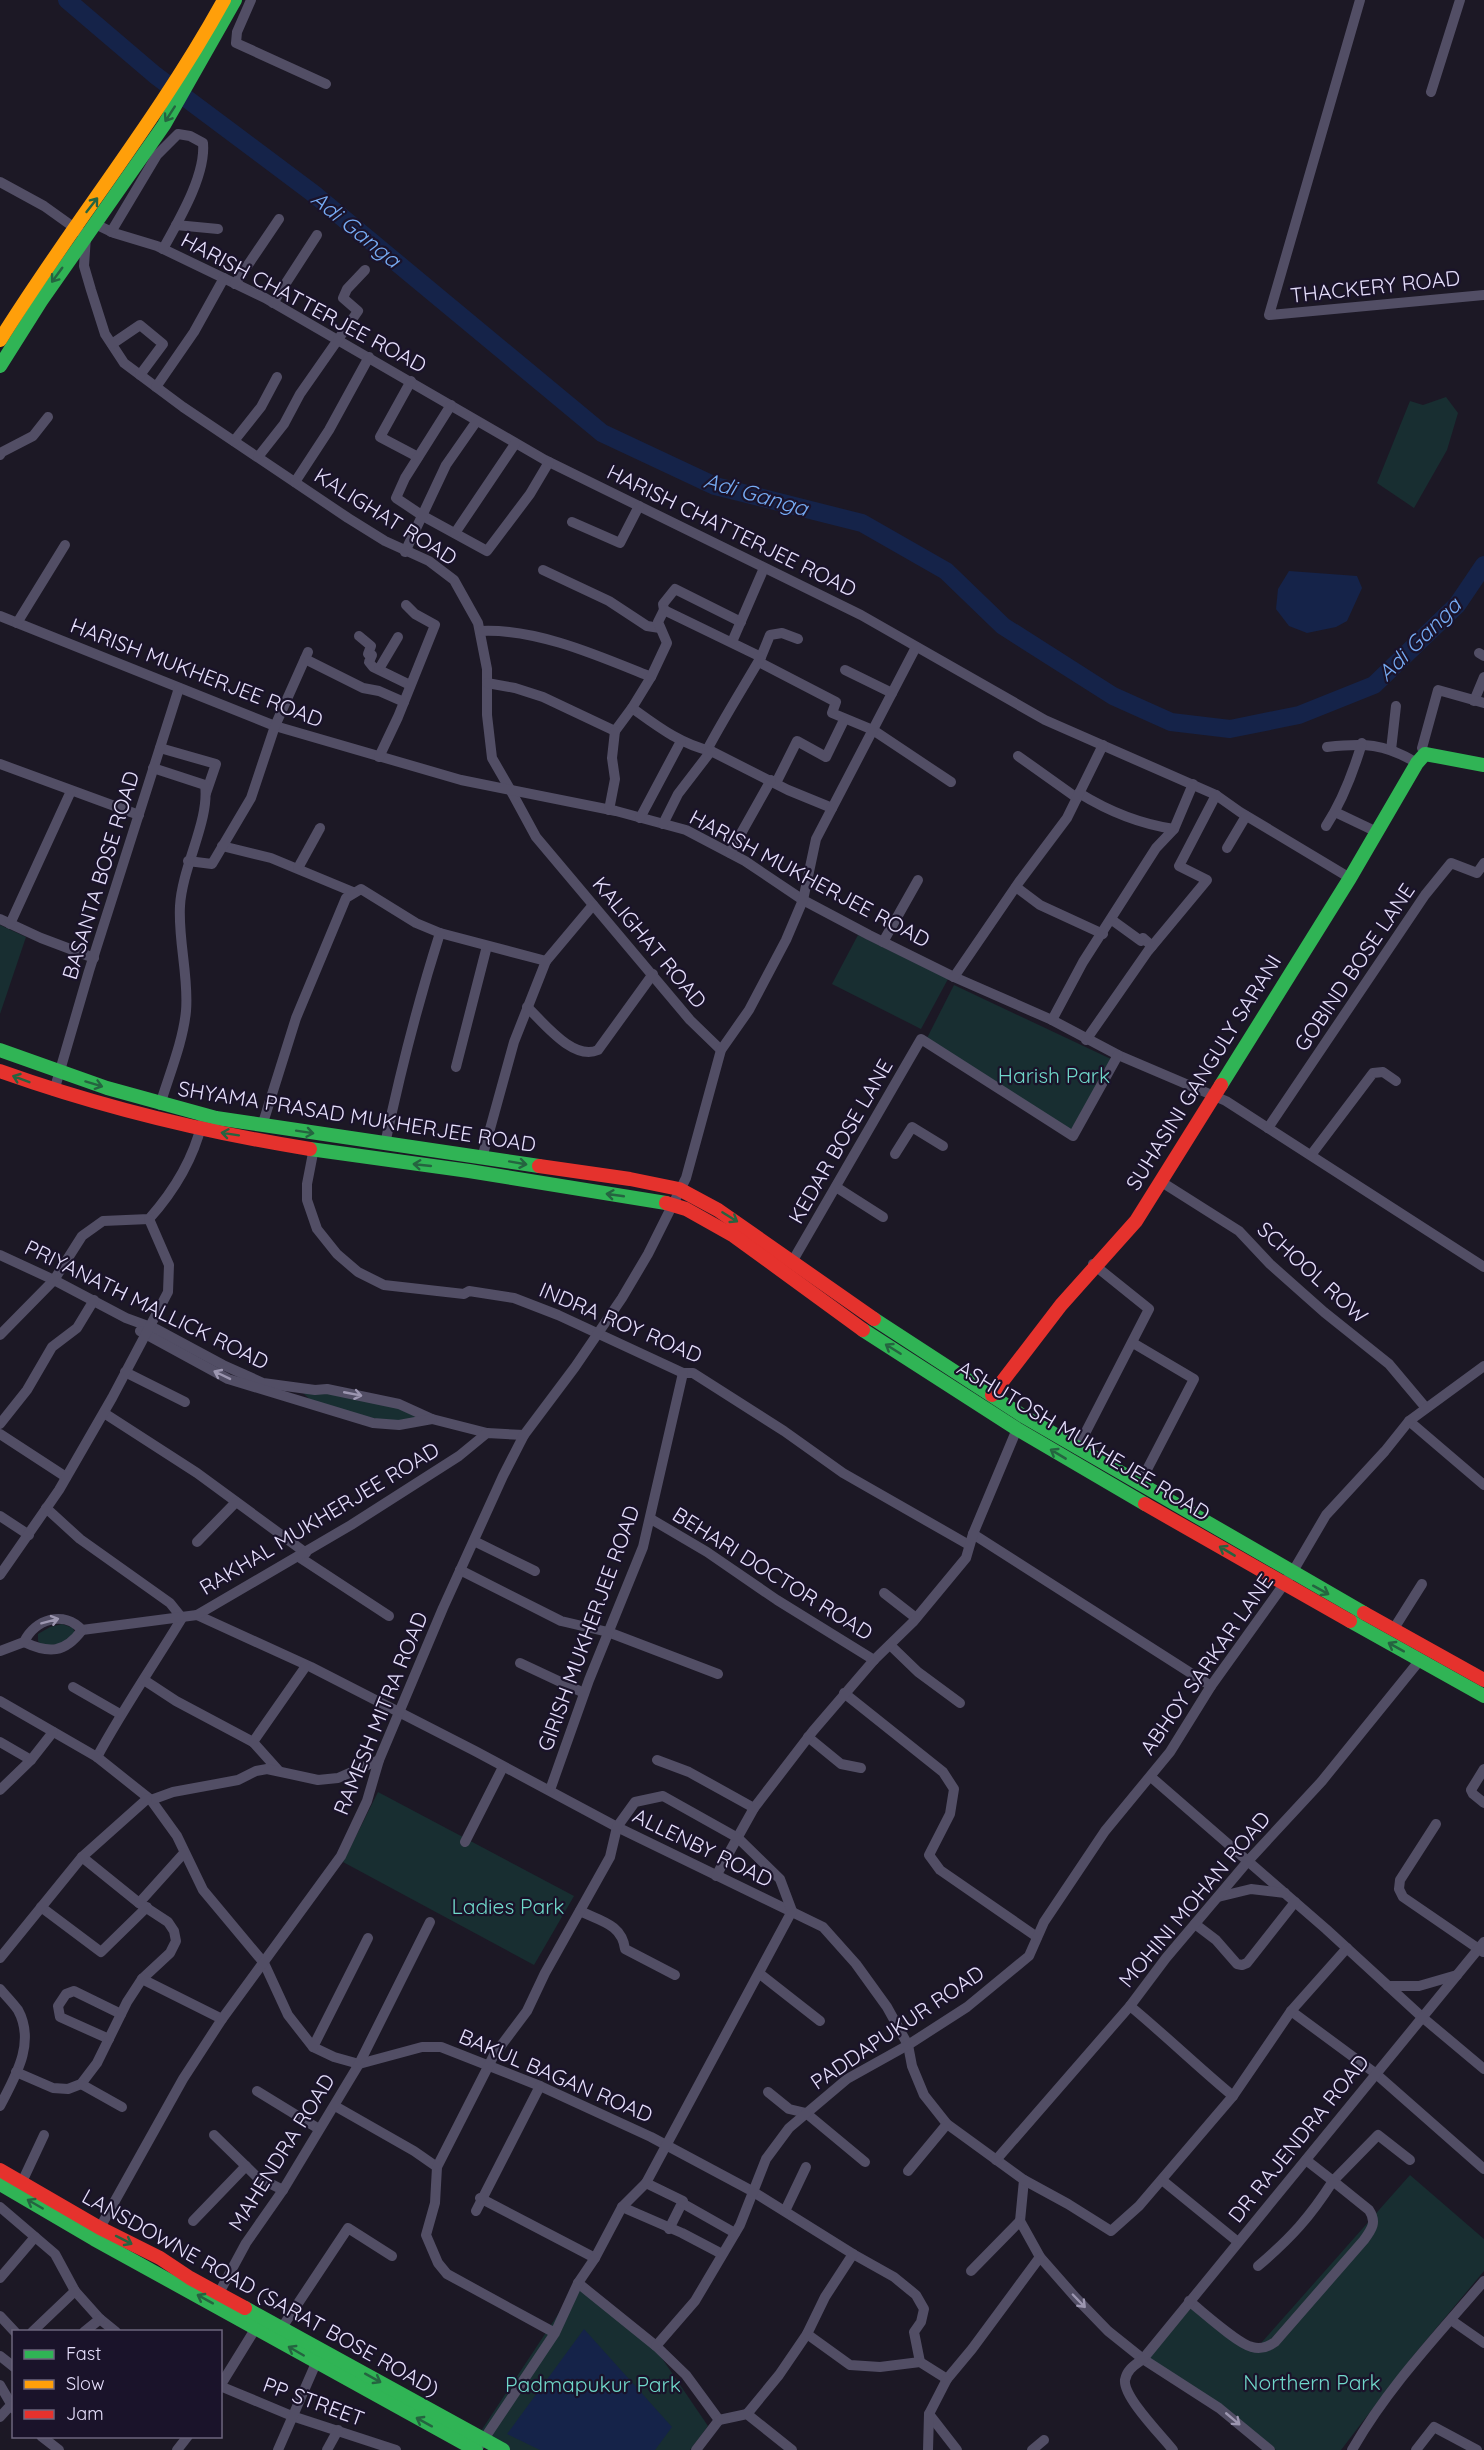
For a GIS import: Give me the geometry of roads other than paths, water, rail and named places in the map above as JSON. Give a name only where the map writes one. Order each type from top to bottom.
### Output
[{"type":"main road","points":[[197,61],[224,0]]},
{"type":"main road","points":[[0,366],[52,281],[95,224],[113,189],[235,0]]},
{"type":"main road","points":[[0,340],[75,227],[113,189]]},
{"type":"main road","points":[[1421,758],[1484,765]]},
{"type":"main road","name":"SUHASINI GANGULY SARANI","points":[[992,1395],[1042,1325],[1093,1264],[1136,1221],[1350,878],[1421,758]]},
{"type":"main road","name":"SHYAMA PRASAD MUKHERJEE ROAD","points":[[0,1050],[59,1074],[160,1105],[202,1122],[262,1126],[630,1179],[679,1189]]},
{"type":"main road","name":"SHYAMA PRASAD MUKHERJEE ROAD","points":[[0,1071],[54,1091],[314,1148],[673,1204]]},
{"type":"main road","name":"ASHUTOSH MUKHEJEE ROAD","points":[[679,1189],[741,1224],[881,1324],[1017,1412],[1420,1660],[1484,1696]]},
{"type":"main road","name":"ASHUTOSH MUKHEJEE ROAD","points":[[673,1204],[735,1236],[866,1332],[1013,1427],[1288,1579],[1393,1630],[1484,1680]]},
{"type":"main road","name":"LANSDOWNE ROAD (SARAT BOSE ROAD)","points":[[0,2170],[22,2182],[97,2233],[160,2258],[190,2278],[219,2293],[259,2323]]},
{"type":"main road","points":[[0,2184],[97,2233],[278,2333],[316,2363],[479,2447]]},
{"type":"main road","name":"LANSDOWNE ROAD (SARAT BOSE ROAD)","points":[[278,2333],[479,2447],[503,2450]]},
{"type":"street","points":[[251,0],[237,32],[236,43],[326,84]]},
{"type":"street","name":"THACKERY ROAD","points":[[1360,0],[1269,315],[1484,295]]},
{"type":"street","points":[[1431,92],[1460,0]]},
{"type":"street","points":[[111,232],[157,155],[178,134],[190,136],[203,143],[204,156],[177,225],[163,249]]},
{"type":"street","points":[[0,182],[44,206],[86,236]]},
{"type":"street","points":[[236,284],[279,219]]},
{"type":"street","name":"HARISH CHATTERJEE ROAD","points":[[95,224],[111,232],[163,249],[273,303],[339,339],[515,444],[861,615],[1045,720],[1216,795],[1246,816],[1350,878]]},
{"type":"street","points":[[177,225],[218,229]]},
{"type":"street","points":[[273,303],[316,235]]},
{"type":"street","name":"KALIGHAT ROAD","points":[[86,236],[84,266],[105,334],[124,363],[295,482],[385,541],[429,561],[454,580],[478,623],[480,631],[487,669],[487,715],[492,758],[536,837],[690,1020],[721,1050]]},
{"type":"street","points":[[258,457],[284,424],[300,394],[358,311],[343,298],[347,289],[365,270]]},
{"type":"street","points":[[156,387],[194,332],[224,278]]},
{"type":"street","points":[[112,344],[140,325],[163,344],[140,375]]},
{"type":"street","points":[[295,482],[329,430],[369,357]]},
{"type":"street","points":[[234,441],[261,407],[277,377]]},
{"type":"street","points":[[411,381],[380,437],[418,457]]},
{"type":"street","points":[[451,405],[418,457],[396,498],[423,516],[487,551],[530,494],[549,462]]},
{"type":"street","points":[[0,455],[33,436],[48,417]]},
{"type":"street","points":[[405,552],[446,465],[476,422]]},
{"type":"street","points":[[455,533],[515,444]]},
{"type":"street","points":[[572,522],[620,543],[639,506]]},
{"type":"street","points":[[17,623],[65,545]]},
{"type":"street","points":[[732,642],[764,568]]},
{"type":"street","points":[[543,570],[609,601],[647,626],[660,628]]},
{"type":"street","points":[[609,810],[615,779],[612,758],[615,731],[651,677],[667,643],[658,622],[664,610],[663,604],[675,589],[741,622]]},
{"type":"street","points":[[379,757],[435,625],[415,614],[406,605]]},
{"type":"street","points":[[664,610],[732,642],[836,702],[832,713],[844,720],[873,730],[951,782]]},
{"type":"street","name":"HARISH MUKHERJEE ROAD","points":[[0,616],[275,726],[461,780],[609,810],[686,830],[730,853],[803,900],[883,942],[954,977],[1052,1020],[1118,1055],[1226,1101],[1484,1267]]},
{"type":"street","points":[[480,631],[498,630],[536,637],[609,660],[651,677]]},
{"type":"street","points":[[663,824],[678,794],[709,751],[729,708],[760,660],[770,635],[782,633],[798,639]]},
{"type":"street","points":[[358,636],[371,646],[368,654],[372,655],[369,662],[410,685]]},
{"type":"street","points":[[379,669],[398,637]]},
{"type":"street","name":"RAMESH MITRA ROAD","points":[[97,2233],[183,2079],[222,2019],[341,1856],[367,1801],[379,1761],[401,1714],[460,1570],[524,1435],[598,1333],[648,1254],[686,1178],[721,1050],[760,990],[803,900],[816,838],[916,647]]},
{"type":"street","points":[[188,861],[212,864],[251,798],[275,726],[307,656],[363,688],[379,691],[404,702]]},
{"type":"street","points":[[845,670],[892,693]]},
{"type":"street","points":[[1327,747],[1362,743],[1421,758],[1438,690],[1479,702],[1484,677]]},
{"type":"street","points":[[487,683],[515,688],[543,697],[615,731]]},
{"type":"street","name":"BASANTA BOSE ROAD","points":[[54,1091],[179,688]]},
{"type":"street","points":[[1391,750],[1396,706]]},
{"type":"street","points":[[632,708],[681,741],[709,751],[832,808]]},
{"type":"street","points":[[730,853],[797,741],[826,757],[844,720]]},
{"type":"street","points":[[640,818],[681,741]]},
{"type":"street","points":[[1326,826],[1352,776],[1362,743]]},
{"type":"street","points":[[954,977],[1067,818],[1103,745]]},
{"type":"street","points":[[160,748],[216,764],[188,861],[180,905],[186,1012],[160,1105]]},
{"type":"street","points":[[1018,756],[1078,795],[1129,818],[1174,829]]},
{"type":"street","points":[[0,764],[139,816]]},
{"type":"street","points":[[153,768],[205,785],[206,793]]},
{"type":"street","points":[[1052,1020],[1083,962],[1156,848],[1174,829],[1193,784]]},
{"type":"street","points":[[71,791],[5,921],[94,958]]},
{"type":"street","points":[[1086,1040],[1152,946],[1207,880],[1179,866],[1216,795]]},
{"type":"street","points":[[1335,812],[1377,832]]},
{"type":"street","points":[[1227,848],[1246,816]]},
{"type":"street","points":[[298,868],[320,828]]},
{"type":"street","points":[[222,846],[272,858],[353,892]]},
{"type":"street","name":"GOBIND BOSE LANE","points":[[1268,1128],[1425,895],[1451,862],[1477,873],[1484,862]]},
{"type":"street","points":[[883,942],[918,880]]},
{"type":"street","points":[[1016,887],[1040,905],[1103,934]]},
{"type":"street","points":[[262,1126],[296,1018],[346,898],[353,892],[361,889],[416,923],[440,933],[546,961]]},
{"type":"street","points":[[482,1158],[514,1042],[546,961],[593,905]]},
{"type":"street","points":[[1112,920],[1141,941],[1143,938],[1152,946]]},
{"type":"street","points":[[385,1144],[397,1087],[440,933]]},
{"type":"street","points":[[456,1067],[488,946]]},
{"type":"street","points":[[527,1007],[572,1048],[590,1053],[598,1050],[653,974]]},
{"type":"street","name":"KEDAR BOSE LANE","points":[[792,1262],[921,1039],[1073,1136],[1118,1055]]},
{"type":"street","points":[[1311,1155],[1373,1072],[1383,1072],[1396,1081]]},
{"type":"street","points":[[0,1335],[54,1280],[82,1236],[103,1221],[149,1219],[166,1200],[186,1169],[202,1122]]},
{"type":"street","points":[[895,1154],[912,1127],[943,1146]]},
{"type":"street","name":"INDRA ROY ROAD","points":[[314,1148],[307,1184],[307,1200],[317,1229],[337,1254],[358,1272],[384,1285],[464,1294],[469,1291],[514,1298],[598,1333],[683,1373],[693,1373],[784,1431],[843,1473],[969,1545]]},
{"type":"street","name":"SCHOOL ROW","points":[[1160,1181],[1247,1238],[1269,1264],[1389,1364],[1426,1408]]},
{"type":"street","points":[[836,1187],[883,1218]]},
{"type":"street","points":[[0,1575],[29,1535],[104,1413],[168,1292],[169,1265],[149,1219]]},
{"type":"street","name":"PRIYANATH MALLICK ROAD","points":[[0,1255],[94,1300],[147,1330],[263,1383],[315,1390],[327,1389],[399,1404],[432,1419],[487,1434]]},
{"type":"street","points":[[1077,1449],[1149,1309],[1093,1264]]},
{"type":"street","points":[[0,1425],[27,1390],[52,1347],[77,1328],[94,1300]]},
{"type":"street","points":[[147,1330],[228,1379],[372,1423],[399,1425],[432,1419]]},
{"type":"street","points":[[1133,1343],[1194,1379],[1139,1485]]},
{"type":"street","name":"ABHOY SARKAR LANE","points":[[1151,1777],[1211,1686],[1288,1579],[1326,1515],[1385,1451],[1409,1421],[1484,1366]]},
{"type":"street","points":[[125,1372],[185,1402]]},
{"type":"street","name":"GIRISH MUKHERJEE ROAD","points":[[550,1790],[584,1694],[643,1547],[683,1373]]},
{"type":"street","points":[[716,1876],[754,1808],[808,1737],[844,1693],[916,1618],[966,1558],[1017,1412]]},
{"type":"street","points":[[104,1413],[197,1473],[302,1555],[389,1616]]},
{"type":"street","points":[[1409,1421],[1484,1485]]},
{"type":"street","points":[[0,1434],[66,1477]]},
{"type":"street","points":[[487,1434],[524,1435]]},
{"type":"street","name":"RAKHAL MUKHERJEE ROAD","points":[[82,1630],[197,1615],[302,1555],[459,1456],[487,1434]]},
{"type":"street","points":[[197,1542],[236,1502]]},
{"type":"street","points":[[45,1508],[80,1539],[170,1604],[182,1618],[120,1714],[97,1757]]},
{"type":"street","points":[[0,1516],[29,1535]]},
{"type":"street","name":"BEHARI DOCTOR ROAD","points":[[651,1519],[707,1552],[777,1600],[874,1660]]},
{"type":"street","points":[[973,1534],[1211,1686]]},
{"type":"street","points":[[474,1541],[535,1571]]},
{"type":"street","points":[[460,1570],[561,1621],[608,1632],[718,1674]]},
{"type":"street","points":[[1393,1630],[1422,1584]]},
{"type":"street","points":[[884,1593],[916,1618]]},
{"type":"street","name":"ALLENBY ROAD","points":[[197,1615],[306,1666],[475,1751],[617,1827],[823,1927],[856,1964],[887,2007],[908,2045],[921,2089],[947,2124],[1024,2181],[1068,2204],[1111,2231],[1139,2206],[1162,2180]]},
{"type":"street","points":[[0,1651],[24,1642],[29,1631],[44,1621],[59,1618],[74,1621],[82,1630],[75,1640],[60,1650],[40,1650],[24,1642]]},
{"type":"street","points":[[890,1645],[918,1672],[960,1703]]},
{"type":"street","name":"MOHINI MOHAN ROAD","points":[[996,2160],[1130,2006],[1166,1958],[1217,1897],[1322,1781],[1420,1660]]},
{"type":"street","points":[[519,1663],[584,1694]]},
{"type":"street","points":[[253,1742],[306,1666]]},
{"type":"street","points":[[144,1680],[176,1701],[253,1742],[279,1771]]},
{"type":"street","points":[[73,1687],[120,1714]]},
{"type":"street","points":[[844,1693],[943,1772],[954,1789],[950,1814],[929,1855],[940,1870],[1037,1937]]},
{"type":"street","points":[[0,1701],[97,1757],[149,1799],[177,1836],[203,1890],[264,1963],[288,2015],[313,2047],[334,2057],[359,2064]]},
{"type":"street","points":[[0,1790],[31,1760],[52,1731]]},
{"type":"street","points":[[808,1737],[841,1764],[861,1768]]},
{"type":"street","points":[[0,1742],[31,1760]]},
{"type":"street","points":[[657,1760],[689,1772],[754,1808]]},
{"type":"street","points":[[0,1958],[82,1857],[149,1799],[238,1779],[267,1768],[318,1780],[338,1778],[379,1761]]},
{"type":"street","points":[[465,1842],[503,1767]]},
{"type":"street","points":[[1484,1769],[1471,1790],[1484,1803]]},
{"type":"street","points":[[1151,1777],[1484,2069]]},
{"type":"street","name":"PADDAPUKUR ROAD","points":[[656,2346],[695,2301],[735,2233],[766,2159],[789,2128],[847,2079],[908,2045],[967,2007],[1029,1956],[1044,1922],[1105,1831],[1151,1777]]},
{"type":"street","points":[[479,2447],[555,2333],[578,2283],[595,2258],[622,2207],[646,2183],[792,1911],[780,1879],[738,1838],[663,1796],[635,1802],[617,1827],[610,1857],[545,1973],[527,2010],[494,2055],[437,2167],[435,2203],[426,2235],[438,2263],[447,2274],[555,2333]]},
{"type":"street","points":[[1436,1824],[1400,1880],[1398,1889],[1403,1897],[1482,1948]]},
{"type":"street","points":[[41,1907],[101,1952],[143,1905],[184,1853]]},
{"type":"street","points":[[16,2072],[53,2088],[68,2090],[81,2084],[92,2070],[141,1979],[170,1953],[176,1941],[174,1931],[168,1922],[82,1857]]},
{"type":"street","points":[[1217,1897],[1251,1889],[1285,1893]]},
{"type":"street","points":[[1195,1924],[1216,1940],[1237,1964],[1242,1965],[1247,1963],[1271,1935],[1295,1902]]},
{"type":"street","points":[[580,1911],[618,1929],[623,1936],[625,1948],[675,1975]]},
{"type":"street","name":"MAHENDRA ROAD","points":[[219,2293],[246,2243],[283,2190],[359,2064],[430,1922]]},
{"type":"street","points":[[313,2047],[368,1938]]},
{"type":"street","points":[[1238,2242],[1162,2180],[1233,2096],[1291,2012],[1347,1948]]},
{"type":"street","name":"DR RAJENDRA ROAD","points":[[1173,2450],[1131,2399],[1125,2382],[1129,2369],[1143,2359],[1422,2017],[1482,1948]]},
{"type":"street","points":[[760,1974],[820,2021]]},
{"type":"street","points":[[1388,1986],[1419,1986],[1458,1975]]},
{"type":"street","points":[[141,1979],[222,2019]]},
{"type":"street","points":[[0,1989],[17,2009],[24,2025],[26,2038],[16,2072],[0,2106]]},
{"type":"street","points":[[109,2039],[60,2017],[58,2006],[66,1994],[74,1991],[121,2014]]},
{"type":"street","points":[[1130,2006],[1233,2096]]},
{"type":"street","points":[[1291,2012],[1376,2073],[1482,2164]]},
{"type":"street","name":"BAKUL BAGAN ROAD","points":[[359,2064],[422,2047],[441,2046],[540,2086],[666,2144],[752,2191],[894,2277],[916,2295],[924,2309],[921,2322],[914,2332],[920,2362]]},
{"type":"street","points":[[81,2084],[122,2106]]},
{"type":"street","points":[[476,2211],[480,2198],[540,2086]]},
{"type":"street","points":[[257,2091],[319,2129]]},
{"type":"street","points":[[768,2092],[789,2109],[806,2114],[865,2162]]},
{"type":"street","points":[[335,2106],[414,2151],[437,2167]]},
{"type":"street","points":[[908,2171],[947,2124]]},
{"type":"street","points":[[22,2182],[44,2135]]},
{"type":"street","points":[[214,2135],[257,2177],[283,2190]]},
{"type":"street","points":[[1258,2266],[1298,2230],[1312,2214],[1333,2181],[1378,2135],[1410,2160]]},
{"type":"street","points":[[1189,2301],[1245,2345],[1261,2348],[1275,2342],[1372,2229],[1373,2216],[1369,2210],[1306,2160]]},
{"type":"street","points":[[193,2221],[246,2166]]},
{"type":"street","points":[[785,2211],[806,2167]]},
{"type":"street","points":[[1024,2181],[1020,2221],[1040,2257],[1108,2331],[1143,2359],[1219,2408],[1270,2450]]},
{"type":"street","points":[[646,2183],[678,2198],[682,2203],[735,2233]]},
{"type":"street","points":[[480,2198],[595,2258]]},
{"type":"street","points":[[669,2229],[682,2203]]},
{"type":"street","points":[[0,2206],[55,2254],[75,2291],[100,2319],[115,2330]]},
{"type":"street","points":[[622,2207],[682,2233],[722,2254]]},
{"type":"street","points":[[971,2271],[1020,2221]]},
{"type":"street","points":[[278,2333],[348,2228],[392,2256]]},
{"type":"street","points":[[0,2278],[8,2272],[35,2237]]},
{"type":"street","points":[[696,2450],[719,2420],[747,2414],[779,2375],[807,2334],[825,2297],[853,2254]]},
{"type":"street","points":[[926,2449],[930,2415],[947,2379],[1040,2257]]},
{"type":"street","points":[[1352,2450],[1368,2422],[1398,2380],[1484,2281]]},
{"type":"street","points":[[578,2283],[656,2346],[686,2375],[719,2420]]},
{"type":"street","points":[[33,2330],[75,2291]]},
{"type":"street","points":[[0,2316],[14,2330]]},
{"type":"street","points":[[85,2330],[100,2319]]},
{"type":"street","points":[[1451,2320],[1484,2343]]},
{"type":"street","points":[[222,2384],[259,2323]]},
{"type":"street","points":[[807,2334],[850,2365],[880,2367],[920,2362],[947,2379]]},
{"type":"street","points":[[0,2356],[12,2365]]},
{"type":"street","points":[[278,2450],[316,2363]]},
{"type":"street","points":[[0,2385],[12,2408],[0,2417]]},
{"type":"street","name":"PP STREET","points":[[222,2386],[292,2416],[396,2450]]},
{"type":"street","points":[[747,2414],[787,2448]]},
{"type":"street","points":[[930,2415],[957,2450]]},
{"type":"street","points":[[1416,2450],[1434,2427],[1477,2450]]},
{"type":"street","points":[[327,2450],[338,2430]]},
{"type":"street","points":[[43,2438],[58,2450]]},
{"type":"street","points":[[177,2450],[186,2438]]},
{"type":"street","points":[[1032,2450],[1044,2439]]},
{"type":"water","points":[[1289,571],[1357,576],[1362,588],[1347,621],[1336,627],[1307,633],[1289,626],[1276,609],[1278,589]]},
{"type":"water","points":[[584,2329],[672,2427],[655,2450],[540,2450],[507,2434]]},
{"type":"waterway","name":"Adi Ganga","points":[[67,0],[155,75],[314,194],[602,433],[715,486],[862,523],[946,571],[1003,626],[1113,696],[1171,722],[1230,729],[1299,715],[1374,685],[1457,605],[1484,565]]},
{"type":"park label","name":"Harish Park","points":[[1054,1075]]},
{"type":"park label","name":"Ladies Park","points":[[508,1906]]},
{"type":"park label","name":"Northern Park","points":[[1312,2382]]},
{"type":"park label","name":"Padmapukur Park","points":[[593,2384]]}]
